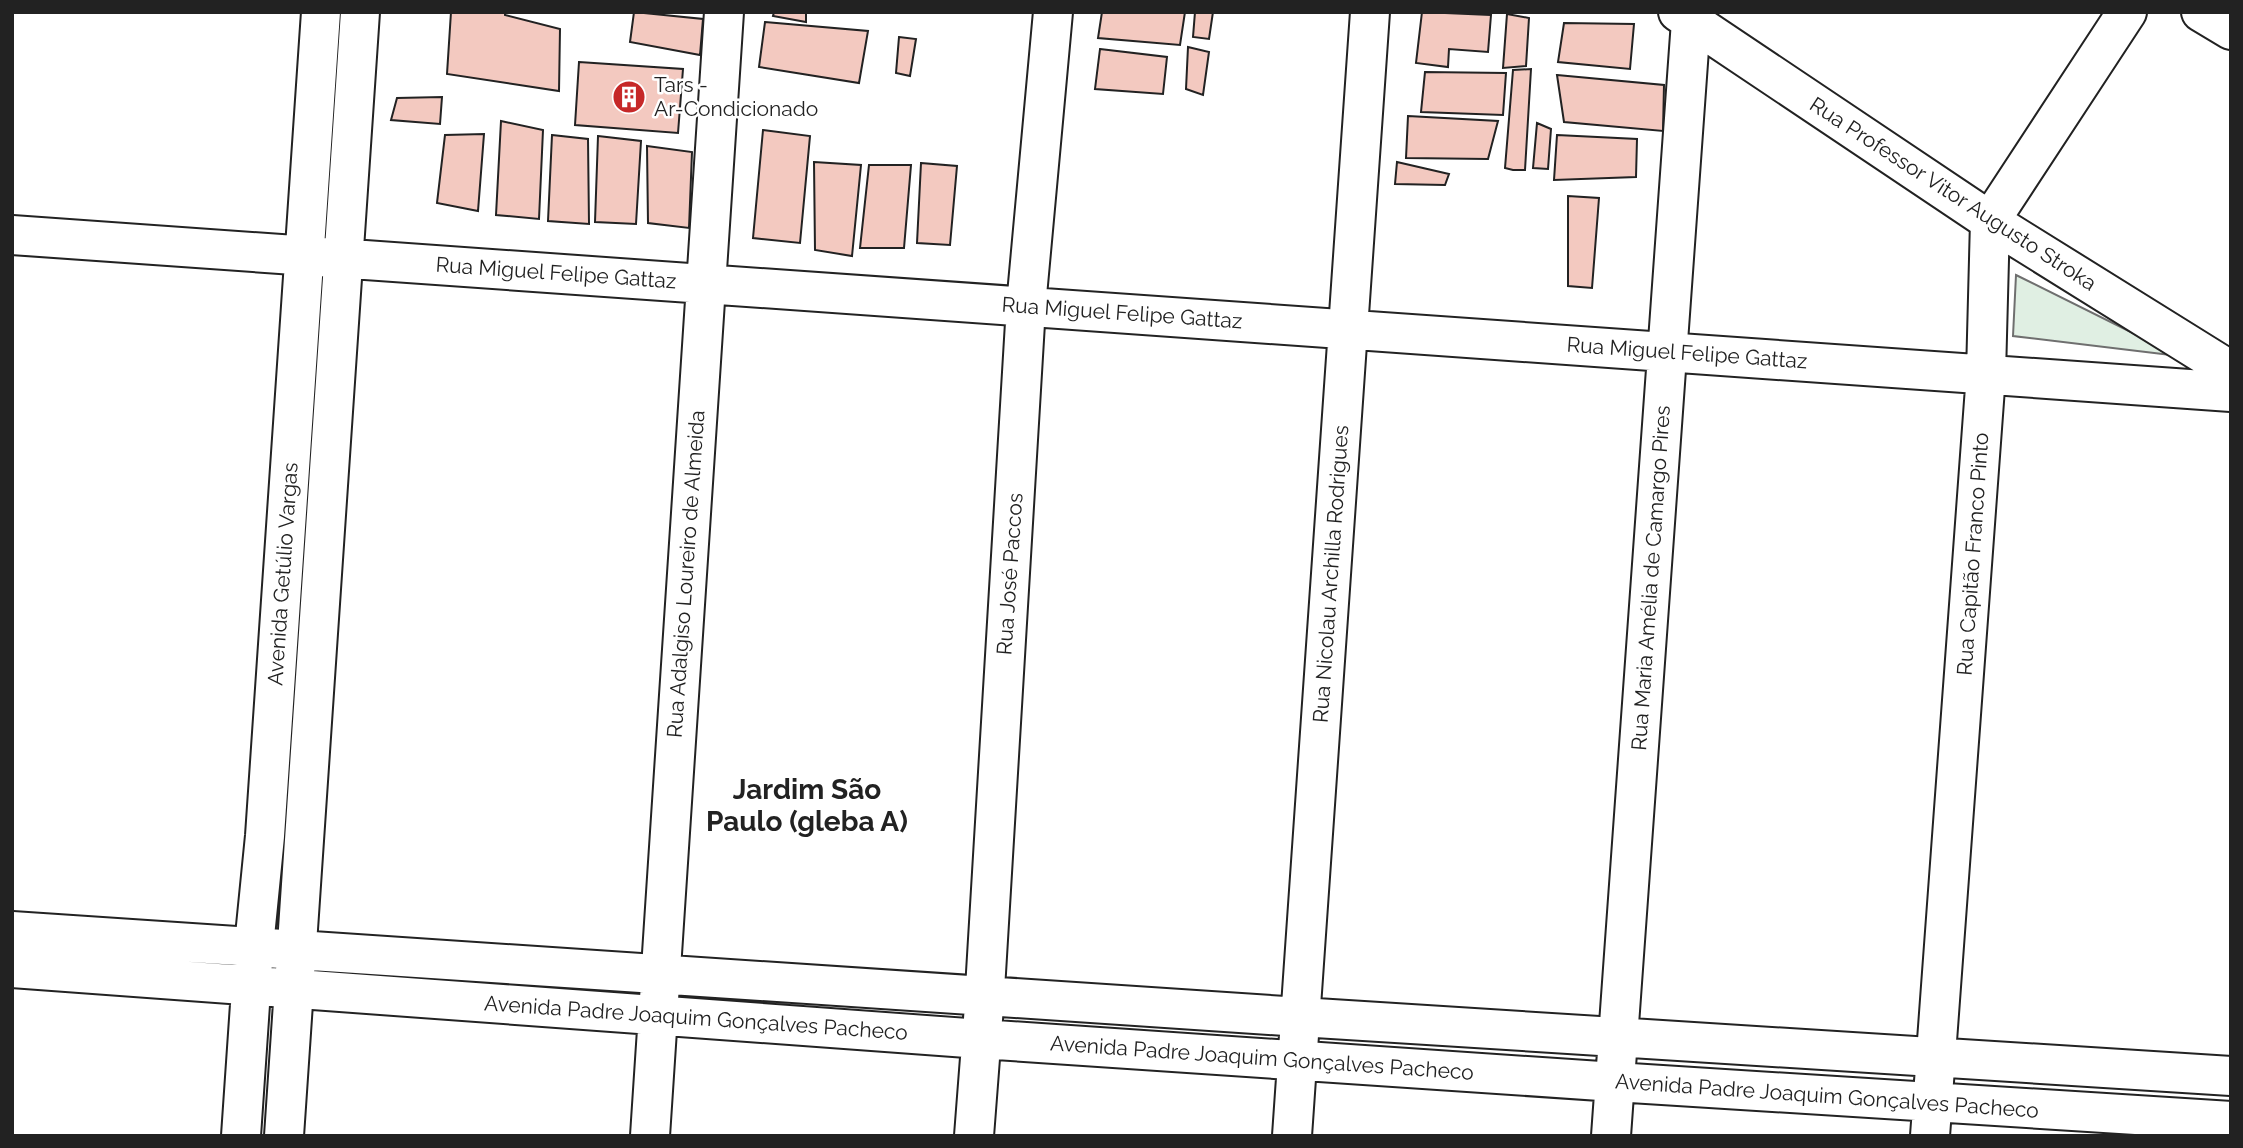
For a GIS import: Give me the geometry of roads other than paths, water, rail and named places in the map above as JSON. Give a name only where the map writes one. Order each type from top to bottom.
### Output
[{"type":"street","name":"Avenida Getúlio Vargas","points":[[242,1136],[306,256],[321,12]]},
{"type":"street","name":"Avenida Getúlio Vargas","points":[[284,1136],[360,12]]},
{"type":"street","name":"Rua Adalgiso Loureiro de Almeida","points":[[650,1136],[724,12]]},
{"type":"street","name":"Rua José Paccos","points":[[974,1136],[1026,306],[1053,12]]},
{"type":"street","name":"Rua Nicolau Archilla Rodrigues","points":[[1292,1136],[1370,12]]},
{"type":"street","points":[[1990,221],[2127,12]]},
{"type":"street","points":[[2201,12],[2231,30]]},
{"type":"street","name":"Rua Professor Vitor Augusto Stroka","points":[[1685,17],[1990,221],[2231,371]]},
{"type":"street","name":"Rua Maria Amélia de Camargo Pires","points":[[1611,1136],[1668,352],[1685,17]]},
{"type":"street","name":"Rua Capitão Franco Pinto","points":[[1932,1119],[1986,374],[1990,221]]},
{"type":"street","name":"Rua Miguel Felipe Gattaz","points":[[12,235],[2231,392]]},
{"type":"street","points":[[12,931],[254,946]]},
{"type":"street","name":"Avenida Padre Joaquim Gonçalves Pacheco","points":[[254,946],[1300,1017],[2231,1076]]},
{"type":"street","points":[[12,968],[251,987]]},
{"type":"street","name":"Avenida Padre Joaquim Gonçalves Pacheco","points":[[251,987],[1615,1082],[1932,1119],[2231,1121]]},
{"type":"place","name":"Tars - Ar-Condicionado","points":[[629,97]]},
{"type":"district","name":"Jardim São Paulo (gleba A)","points":[[807,805]]}]
